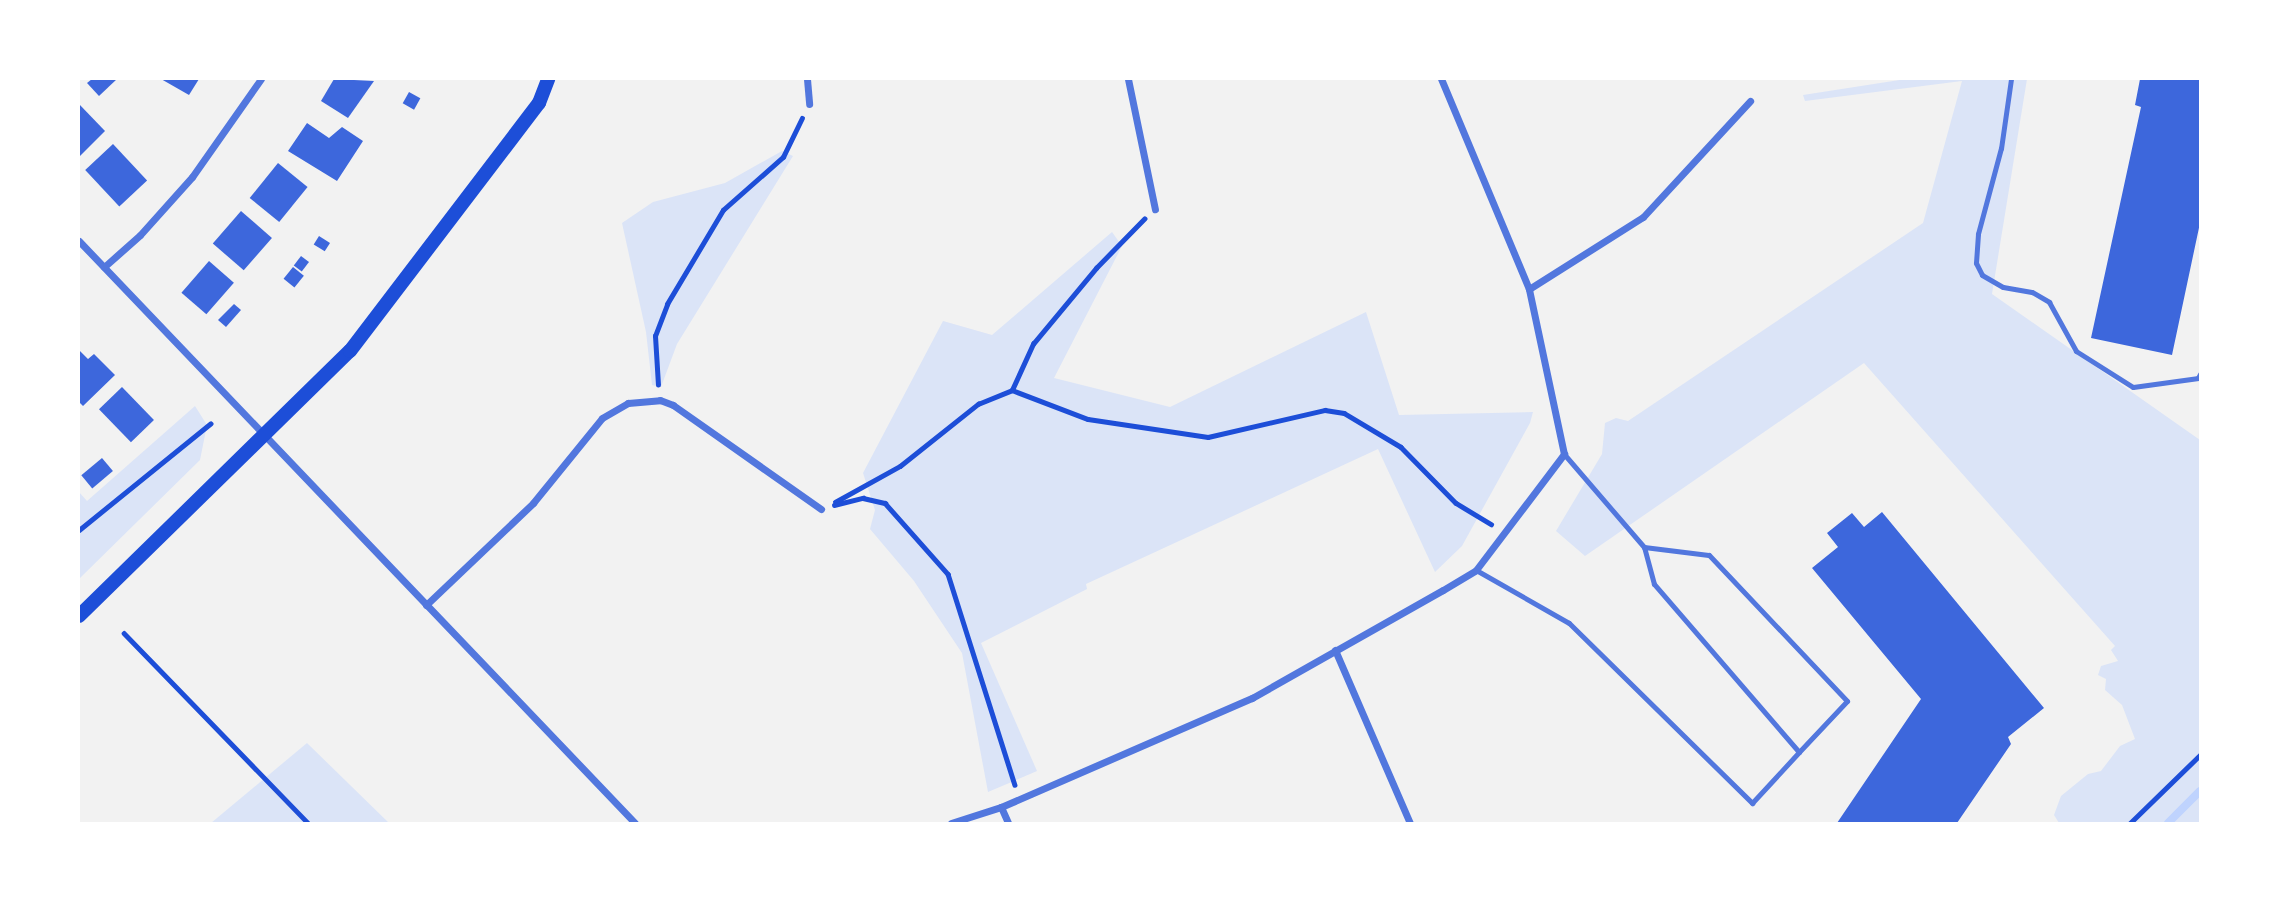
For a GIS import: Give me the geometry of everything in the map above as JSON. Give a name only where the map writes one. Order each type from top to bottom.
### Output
[{"type":"main road","points":[[79,616],[350,351],[539,103],[548,79]]},
{"type":"street","points":[[104,267],[147,228],[192,177],[261,79]]},
{"type":"street","points":[[807,79],[809,104]]},
{"type":"street","points":[[1128,79],[1155,209]]},
{"type":"street","points":[[951,823],[1001,807],[1252,698],[1476,570],[1508,533],[1564,454],[1529,289],[1441,79]]},
{"type":"street","points":[[1529,289],[1643,216],[1750,101]]},
{"type":"street","points":[[79,241],[635,823]]},
{"type":"street","points":[[426,605],[525,511],[602,418],[628,403],[660,401],[687,413],[821,509]]},
{"type":"street","points":[[1335,650],[1410,823]]},
{"type":"street","points":[[1001,807],[1008,823]]},
{"type":"lane","points":[[2011,79],[2001,148],[1978,234],[1976,263],[1982,275],[2003,287],[2032,292],[2049,302],[2076,351],[2133,387],[2198,378],[2200,374]]},
{"type":"lane","points":[[1564,454],[1644,547],[1654,584],[1798,752]]},
{"type":"lane","points":[[1476,570],[1569,623],[1752,803],[1847,701],[1709,555],[1644,547]]},
{"type":"path","points":[[660,401],[655,336],[662,314],[723,210],[783,157],[809,104]]},
{"type":"path","points":[[1012,390],[1025,355],[1061,308],[1155,209]]},
{"type":"path","points":[[821,509],[900,466],[978,404],[1012,390],[1088,419],[1208,438],[1315,412],[1344,414],[1401,447],[1456,503],[1508,533]]},
{"type":"path","points":[[79,530],[209,424]]},
{"type":"path","points":[[821,509],[863,498],[885,503],[939,561],[953,587],[967,645],[1020,799]]},
{"type":"path","points":[[124,633],[308,823]]},
{"type":"path","points":[[2130,823],[2200,755]]},
{"type":"shaded area","points":[[1906,79],[2027,79],[1992,294],[2200,440],[2200,823],[2059,823],[2054,815],[2061,796],[2088,774],[2101,771],[2120,746],[2135,739],[2122,705],[2105,690],[2106,679],[2098,675],[2101,666],[2118,661],[2111,650],[2115,646],[1864,363],[1585,556],[1556,531],[1602,454],[1605,423],[1616,418],[1628,421],[1923,223],[1962,81],[1805,101],[1803,95]]},
{"type":"shaded area","points":[[782,151],[793,156],[677,344],[661,387],[652,385],[646,332],[622,223],[653,202],[725,183]]},
{"type":"shaded area","points":[[1112,232],[1122,246],[1054,378],[1170,407],[1366,312],[1399,415],[1533,412],[1530,423],[1462,546],[1435,572],[1378,449],[1086,584],[1087,589],[981,643],[1037,771],[988,792],[962,653],[914,581],[870,529],[875,510],[863,473],[943,321],[992,335]]},
{"type":"shaded area","points":[[195,406],[207,425],[200,460],[79,579],[79,492],[87,501]]},
{"type":"shaded area","points":[[307,743],[389,823],[211,823]]},
{"type":"building","points":[[92,79],[117,79],[99,96],[87,83]]},
{"type":"building","points":[[161,79],[199,79],[189,95]]},
{"type":"building","points":[[334,79],[374,81],[348,118],[321,101]]},
{"type":"building","points":[[2140,79],[2200,79],[2200,223],[2172,355],[2091,338],[2141,107],[2135,105]]},
{"type":"building","points":[[409,92],[420,98],[414,110],[403,103]]},
{"type":"building","points":[[79,104],[105,131],[79,157]]},
{"type":"building","points":[[307,123],[329,138],[342,127],[363,141],[337,181],[288,151]]},
{"type":"building","points":[[113,144],[147,181],[119,206],[85,170]]},
{"type":"building","points":[[278,163],[308,187],[279,222],[250,198]]},
{"type":"building","points":[[241,211],[272,238],[244,270],[213,243]]},
{"type":"building","points":[[319,236],[330,243],[325,251],[314,244]]},
{"type":"building","points":[[301,256],[309,262],[302,272],[294,266]]},
{"type":"building","points":[[209,261],[234,283],[206,314],[181,293]]},
{"type":"building","points":[[293,267],[304,276],[294,287],[284,279]]},
{"type":"building","points":[[234,304],[241,310],[226,327],[218,320]]},
{"type":"building","points":[[79,350],[88,359],[94,354],[115,375],[83,406],[79,402]]},
{"type":"building","points":[[122,387],[154,420],[131,442],[99,409]]},
{"type":"building","points":[[102,458],[113,471],[92,488],[81,475]]},
{"type":"building","points":[[1882,512],[2044,708],[2008,737],[2011,744],[1957,823],[1837,823],[1921,699],[1812,568],[1838,547],[1827,533],[1852,513],[1864,527]]},
{"type":"waterway","points":[[2168,823],[2200,791]]}]
